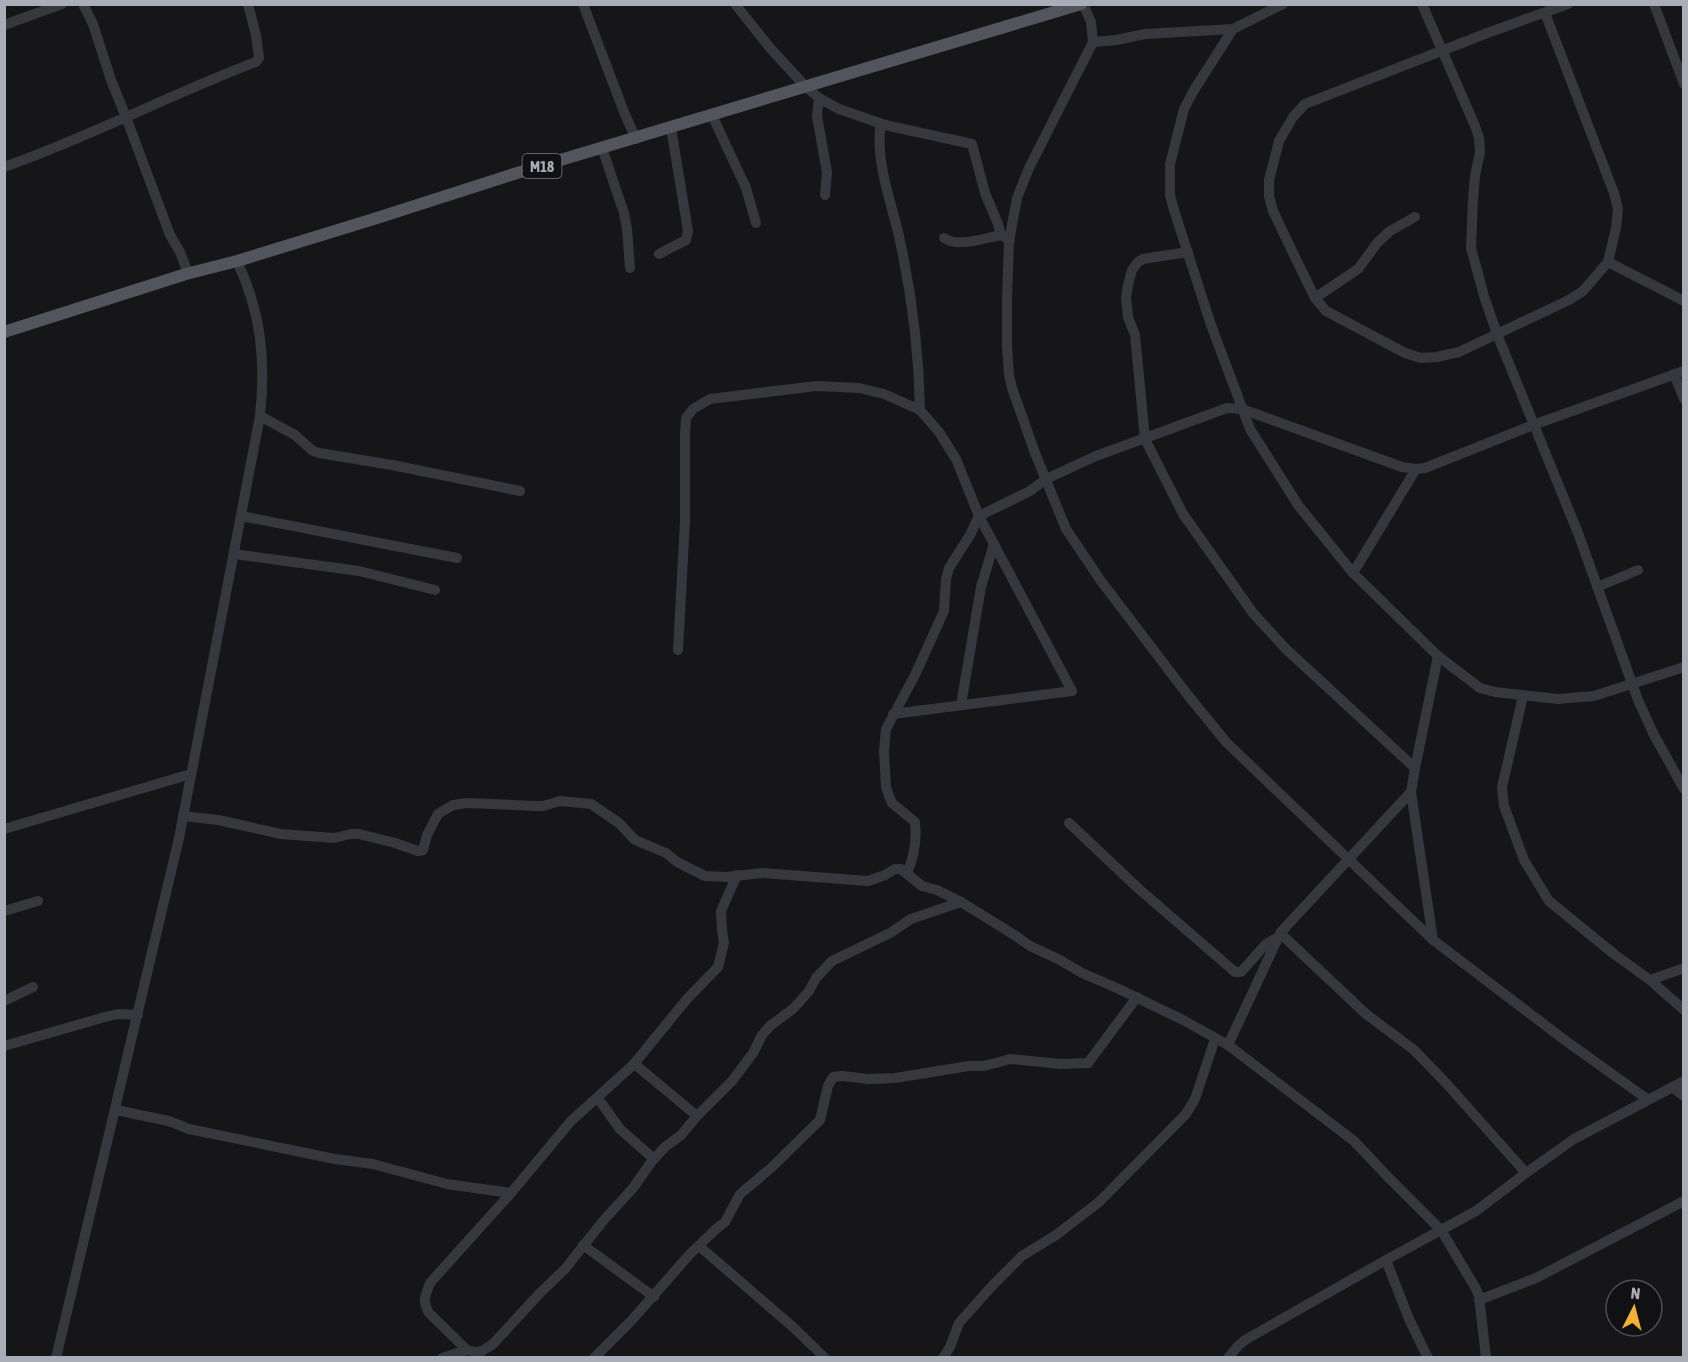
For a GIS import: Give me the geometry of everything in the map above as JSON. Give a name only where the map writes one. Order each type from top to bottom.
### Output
[{"type":"main road","name":"M18","points":[[4,332],[517,173],[1082,4]]},
{"type":"street","points":[[4,25],[62,4]]},
{"type":"street","points":[[83,4],[93,24],[111,80],[170,235],[189,273]]},
{"type":"street","points":[[4,167],[42,154],[256,62],[259,58],[258,45],[248,4]]},
{"type":"street","points":[[583,4],[636,139]]},
{"type":"street","points":[[735,4],[771,49],[805,86],[839,110],[880,124],[972,144],[985,192],[1005,238]]},
{"type":"street","points":[[1082,4],[1091,22],[1093,42],[1029,168],[1005,238],[1009,375],[1032,445],[1061,519],[1097,575],[1226,742],[1433,940],[1647,1099]]},
{"type":"street","points":[[1093,42],[1145,34],[1233,29],[1283,4]]},
{"type":"street","points":[[1422,4],[1479,138],[1480,152],[1475,176],[1471,248],[1484,296],[1533,425],[1578,533],[1638,700],[1683,789]]},
{"type":"street","points":[[1545,13],[1614,193],[1618,209],[1608,262],[1583,291],[1569,300],[1459,352],[1437,357],[1420,358],[1405,353],[1326,311],[1315,298],[1273,211],[1269,196],[1269,180],[1279,141],[1293,117],[1305,104],[1441,50],[1568,4]]},
{"type":"street","points":[[1654,4],[1680,64],[1683,84]]},
{"type":"street","points":[[1233,29],[1184,109],[1172,152],[1170,195],[1211,325],[1250,429],[1298,505],[1353,573],[1438,656],[1480,688],[1523,696],[1558,699],[1594,696],[1683,667]]},
{"type":"street","points":[[819,98],[817,116],[827,172],[825,195]]},
{"type":"street","points":[[712,115],[746,188],[756,223]]},
{"type":"street","points":[[880,124],[882,165],[907,276],[920,389],[920,410]]},
{"type":"street","points":[[659,254],[686,240],[688,231],[671,128]]},
{"type":"street","points":[[602,148],[624,213],[630,268]]},
{"type":"street","points":[[1315,298],[1358,269],[1378,242],[1390,231],[1415,217]]},
{"type":"street","points":[[944,238],[950,242],[964,242],[1005,238]]},
{"type":"street","points":[[1188,252],[1143,259],[1134,268],[1128,285],[1126,306],[1135,335],[1145,439],[1183,514],[1253,613],[1286,649],[1415,768]]},
{"type":"street","points":[[56,1358],[116,1110],[183,816],[260,416],[263,387],[260,332],[250,293],[237,261]]},
{"type":"street","points":[[1608,262],[1683,301]]},
{"type":"street","points":[[907,873],[912,862],[916,834],[915,822],[892,803],[886,787],[886,729],[915,675],[944,611],[949,568],[979,516],[1030,491],[1046,479],[1096,456],[1227,408],[1242,409],[1402,467],[1416,469],[1425,468],[1533,425],[1679,372],[1683,399]]},
{"type":"street","points":[[678,650],[685,521],[686,418],[693,409],[710,399],[816,386],[860,388],[884,394],[920,410],[939,432],[956,459],[979,516],[1072,691],[893,714]]},
{"type":"street","points":[[260,416],[295,435],[313,451],[319,453],[520,491]]},
{"type":"street","points":[[1353,573],[1416,469]]},
{"type":"street","points":[[241,516],[456,558]]},
{"type":"street","points":[[961,705],[981,586],[994,544]]},
{"type":"street","points":[[234,554],[359,571],[435,590]]},
{"type":"street","points":[[1597,587],[1638,570]]},
{"type":"street","points":[[1433,940],[1411,792],[1438,656]]},
{"type":"street","points":[[1523,696],[1502,787],[1504,806],[1524,860],[1549,901],[1650,980],[1683,1010]]},
{"type":"street","points":[[4,829],[191,774]]},
{"type":"street","points":[[1069,823],[1138,889],[1235,972],[1241,972],[1349,861],[1411,792]]},
{"type":"street","points":[[183,816],[218,820],[281,834],[334,838],[359,834],[418,851],[423,850],[427,835],[438,814],[453,805],[467,803],[543,806],[560,801],[581,802],[591,804],[603,811],[619,823],[635,840],[666,853],[676,862],[705,876],[762,873],[868,881],[895,869],[902,869],[922,886],[937,890],[961,903],[1030,946],[1060,960],[1082,974],[1183,1020],[1228,1045],[1354,1141],[1441,1230],[1475,1287],[1479,1300],[1486,1358]]},
{"type":"street","points":[[737,875],[721,911],[724,943],[718,968],[687,999],[633,1065],[572,1121],[430,1283],[424,1299],[425,1306],[429,1313],[467,1350],[482,1351],[493,1344],[565,1269],[633,1188],[654,1159],[681,1135],[696,1116],[732,1081],[753,1053],[762,1035],[794,1008],[832,961],[890,933],[911,919],[961,903]]},
{"type":"street","points":[[4,911],[38,901]]},
{"type":"street","points":[[1228,1045],[1279,935]]},
{"type":"street","points":[[1279,935],[1366,1014],[1414,1050],[1526,1173]]},
{"type":"street","points":[[1650,980],[1683,968]]},
{"type":"street","points":[[4,1001],[33,987]]},
{"type":"street","points":[[594,1358],[654,1297],[699,1246],[725,1222],[740,1194],[771,1168],[819,1120],[828,1086],[833,1077],[895,1078],[946,1069],[984,1066],[1010,1059],[1061,1064],[1088,1063],[1137,998]]},
{"type":"street","points":[[4,1046],[105,1017],[118,1014],[138,1015]]},
{"type":"street","points":[[943,1358],[959,1323],[992,1286],[1022,1256],[1056,1235],[1099,1202],[1186,1114],[1195,1099],[1215,1039]]},
{"type":"street","points":[[633,1065],[696,1116]]},
{"type":"street","points":[[1228,1358],[1245,1340],[1476,1211],[1574,1139],[1683,1081]]},
{"type":"street","points":[[1672,1087],[1683,1096]]},
{"type":"street","points":[[597,1097],[621,1129],[654,1159]]},
{"type":"street","points":[[116,1110],[169,1121],[189,1129],[334,1159],[373,1164],[447,1184],[510,1193]]},
{"type":"street","points":[[1479,1300],[1536,1278],[1683,1201]]},
{"type":"street","points":[[583,1245],[654,1297]]},
{"type":"street","points":[[699,1246],[793,1327],[825,1358]]},
{"type":"street","points":[[1386,1260],[1409,1319],[1428,1358]]},
{"type":"street","points":[[442,1358],[467,1350]]}]
